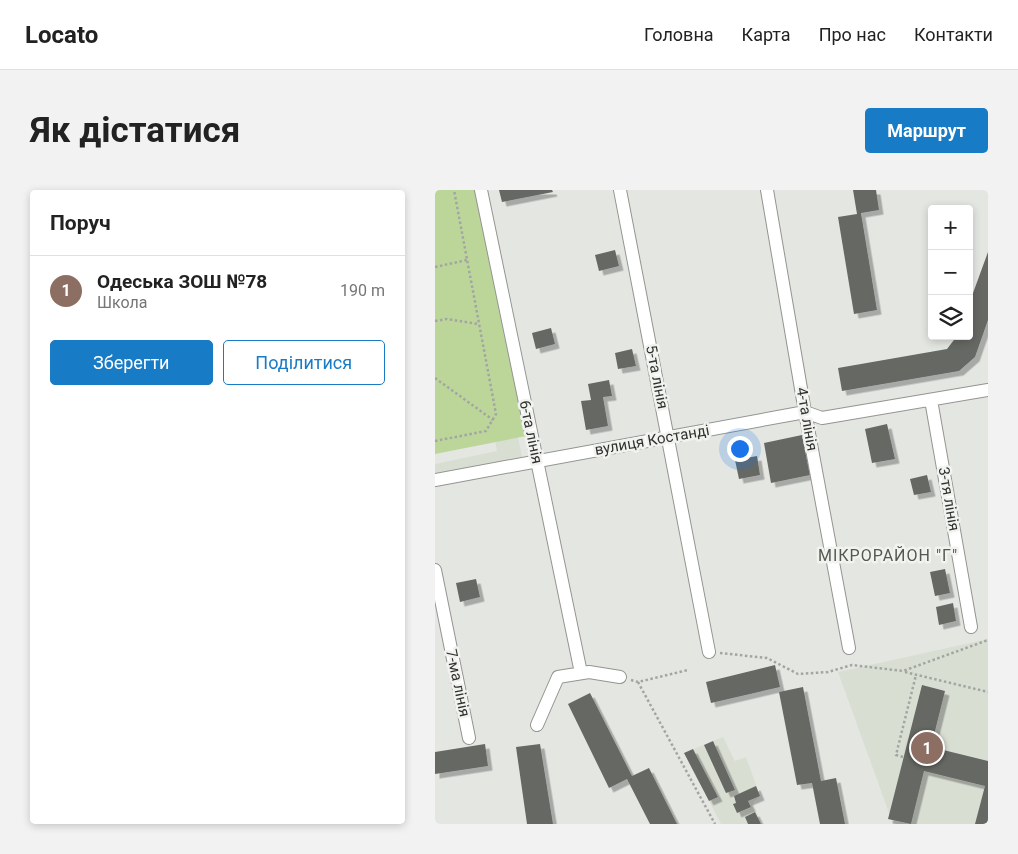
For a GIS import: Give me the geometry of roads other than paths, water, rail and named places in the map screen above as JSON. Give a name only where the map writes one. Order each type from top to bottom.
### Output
[{"type":"street","name":"6-та лінія","points":[[481,190],[581,674]]},
{"type":"street","name":"5-та лінія","points":[[620,190],[709,652]]},
{"type":"street","name":"4-та лінія","points":[[767,190],[805,412],[849,648]]},
{"type":"street","name":"вулиця Костанді","points":[[435,480],[805,412],[823,418],[988,390]]},
{"type":"street","name":"3-тя лінія","points":[[931,400],[971,627]]},
{"type":"street","name":"7-ма лінія","points":[[435,570],[469,738]]},
{"type":"street","points":[[537,725],[558,677],[589,672],[620,677]]},
{"type":"place","name":"Одеська ЗОШ №78","points":[[927,748]]},
{"type":"district","name":"МІКРОРАЙОН \"Г\"","points":[[888,555]]}]
